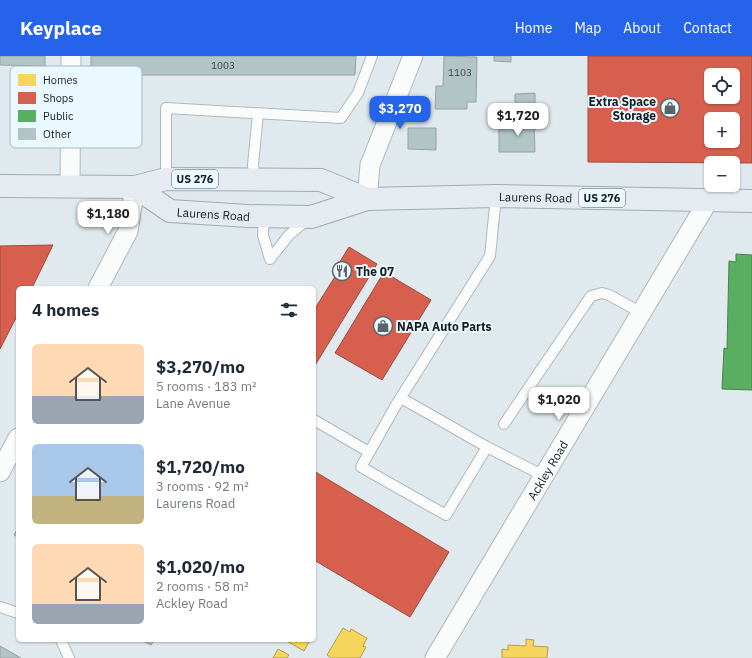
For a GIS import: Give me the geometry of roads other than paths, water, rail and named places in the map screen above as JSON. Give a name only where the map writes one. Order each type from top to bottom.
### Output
[{"type":"main road","name":"Laurens Road","points":[[0,186],[135,188],[166,179],[321,180],[368,199]]},
{"type":"main road","name":"Laurens Road","points":[[135,188],[170,211],[248,216],[264,215],[311,217],[368,199],[496,196],[752,201]]},
{"type":"street","points":[[71,56],[71,66]]},
{"type":"street","points":[[368,199],[370,165],[413,56]]},
{"type":"street","points":[[70,148],[70,187]]},
{"type":"street","points":[[99,286],[128,231],[135,188]]},
{"type":"street","name":"Ackley Road","points":[[435,658],[708,200]]},
{"type":"street","points":[[0,472],[16,442]]},
{"type":"lane","points":[[166,179],[166,108],[341,118],[358,92],[372,56]]},
{"type":"lane","points":[[256,179],[253,165],[258,113]]},
{"type":"lane","points":[[487,447],[446,514],[361,467],[401,398],[490,256],[496,196]]},
{"type":"lane","points":[[264,215],[263,235],[270,260],[289,235],[311,217]]},
{"type":"lane","points":[[504,424],[591,296],[602,293],[609,295],[642,313]]},
{"type":"lane","points":[[401,398],[487,447],[544,476]]},
{"type":"lane","points":[[316,421],[369,452]]},
{"type":"lane","points":[[0,607],[16,612]]},
{"type":"lane","points":[[62,642],[69,658]]},
{"type":"place","name":"Extra Space Storage","points":[[670,108]]},
{"type":"place","name":"The 07","points":[[342,271]]},
{"type":"place","name":"NAPA Auto Parts","points":[[383,326]]}]
